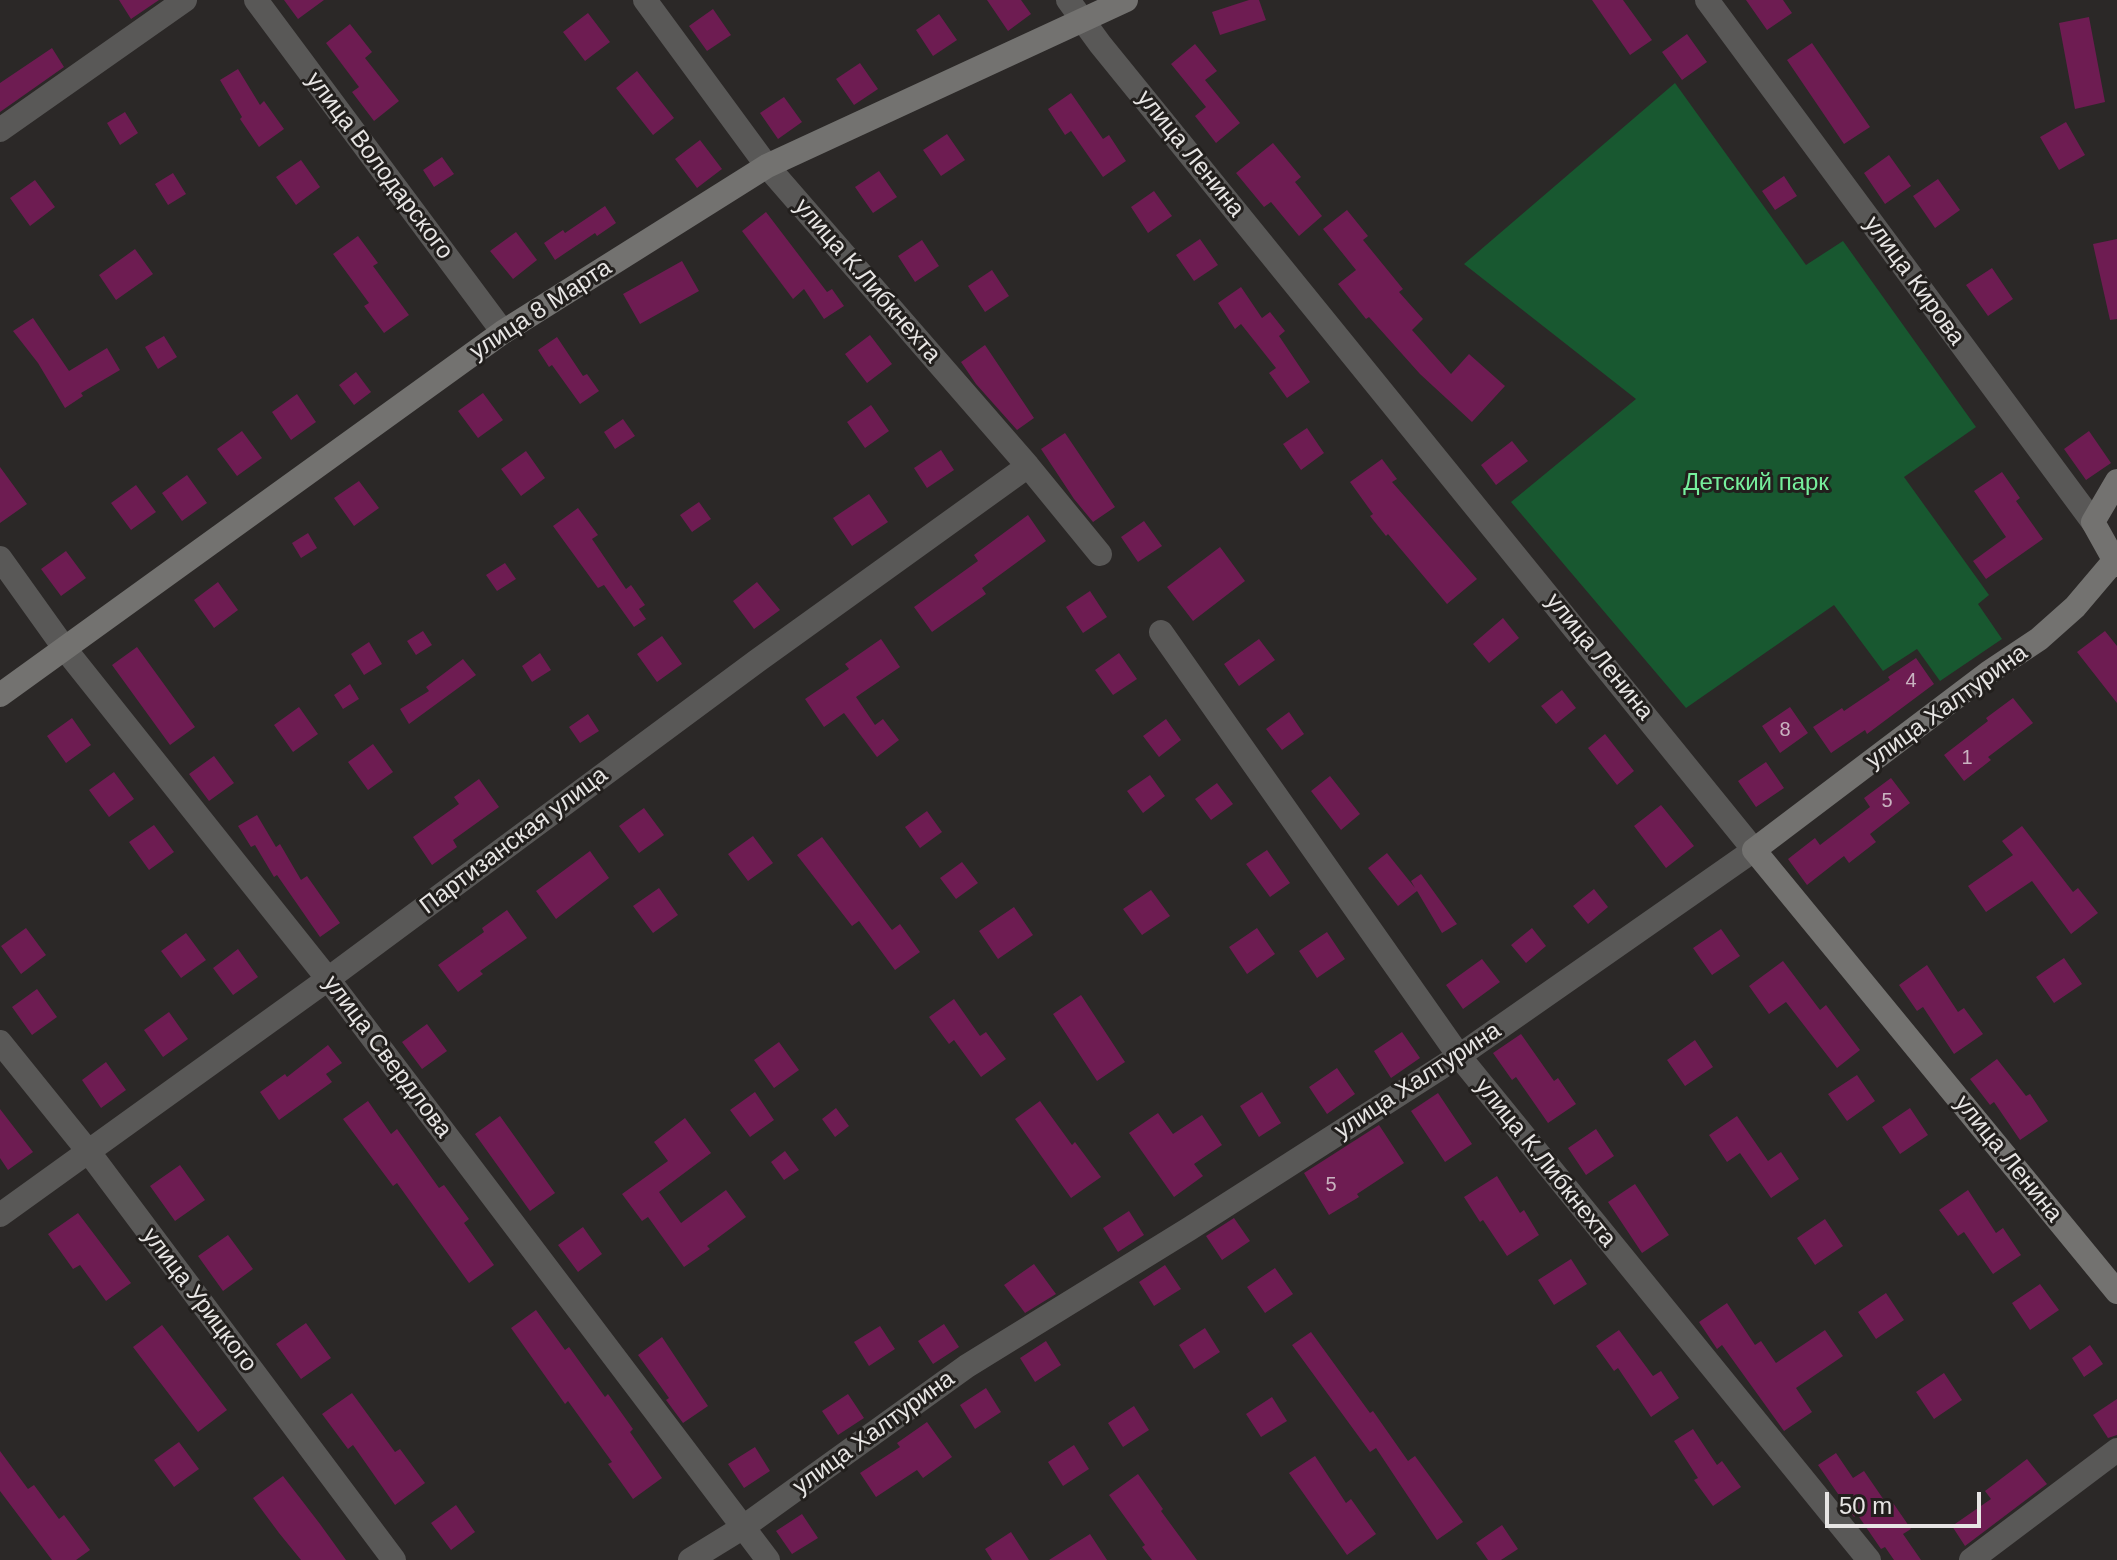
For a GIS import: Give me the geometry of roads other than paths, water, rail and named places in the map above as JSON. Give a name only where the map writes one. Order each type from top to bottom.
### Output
[{"type":"main road","name":"улица 8 Марта","points":[[0,695],[503,332],[767,166],[1126,0]]},
{"type":"main road","points":[[2093,522],[2117,481]]},
{"type":"main road","name":"улица Кирова","points":[[2093,522],[2115,563]]},
{"type":"main road","name":"улица Халтурина","points":[[1754,850],[1988,673],[2039,639],[2075,607],[2115,563]]},
{"type":"main road","name":"улица Ленина","points":[[1754,850],[2117,1292]]},
{"type":"street","points":[[0,130],[185,0]]},
{"type":"street","name":"улица Володарского","points":[[256,0],[503,332]]},
{"type":"street","name":"улица К.Либкнехта","points":[[645,0],[767,166],[1028,466],[1100,554]]},
{"type":"street","name":"улица Ленина","points":[[1068,0],[1754,850]]},
{"type":"street","name":"улица Кирова","points":[[1707,0],[2093,522]]},
{"type":"street","name":"Партизанская улица","points":[[0,1215],[328,979],[745,670],[1028,466]]},
{"type":"street","name":"улица Свердлова","points":[[0,558],[65,649],[328,979],[768,1560]]},
{"type":"street","name":"улица К.Либкнехта","points":[[1161,632],[1459,1056],[1869,1560]]},
{"type":"street","name":"улица Халтурина","points":[[690,1560],[742,1528],[967,1366],[1189,1229],[1459,1056],[1754,850]]},
{"type":"street","name":"улица Урицкого","points":[[0,1042],[88,1151],[394,1560]]},
{"type":"street","points":[[1971,1560],[2117,1450]]},
{"type":"park label","name":"Детский парк","points":[[1756,483]]}]
